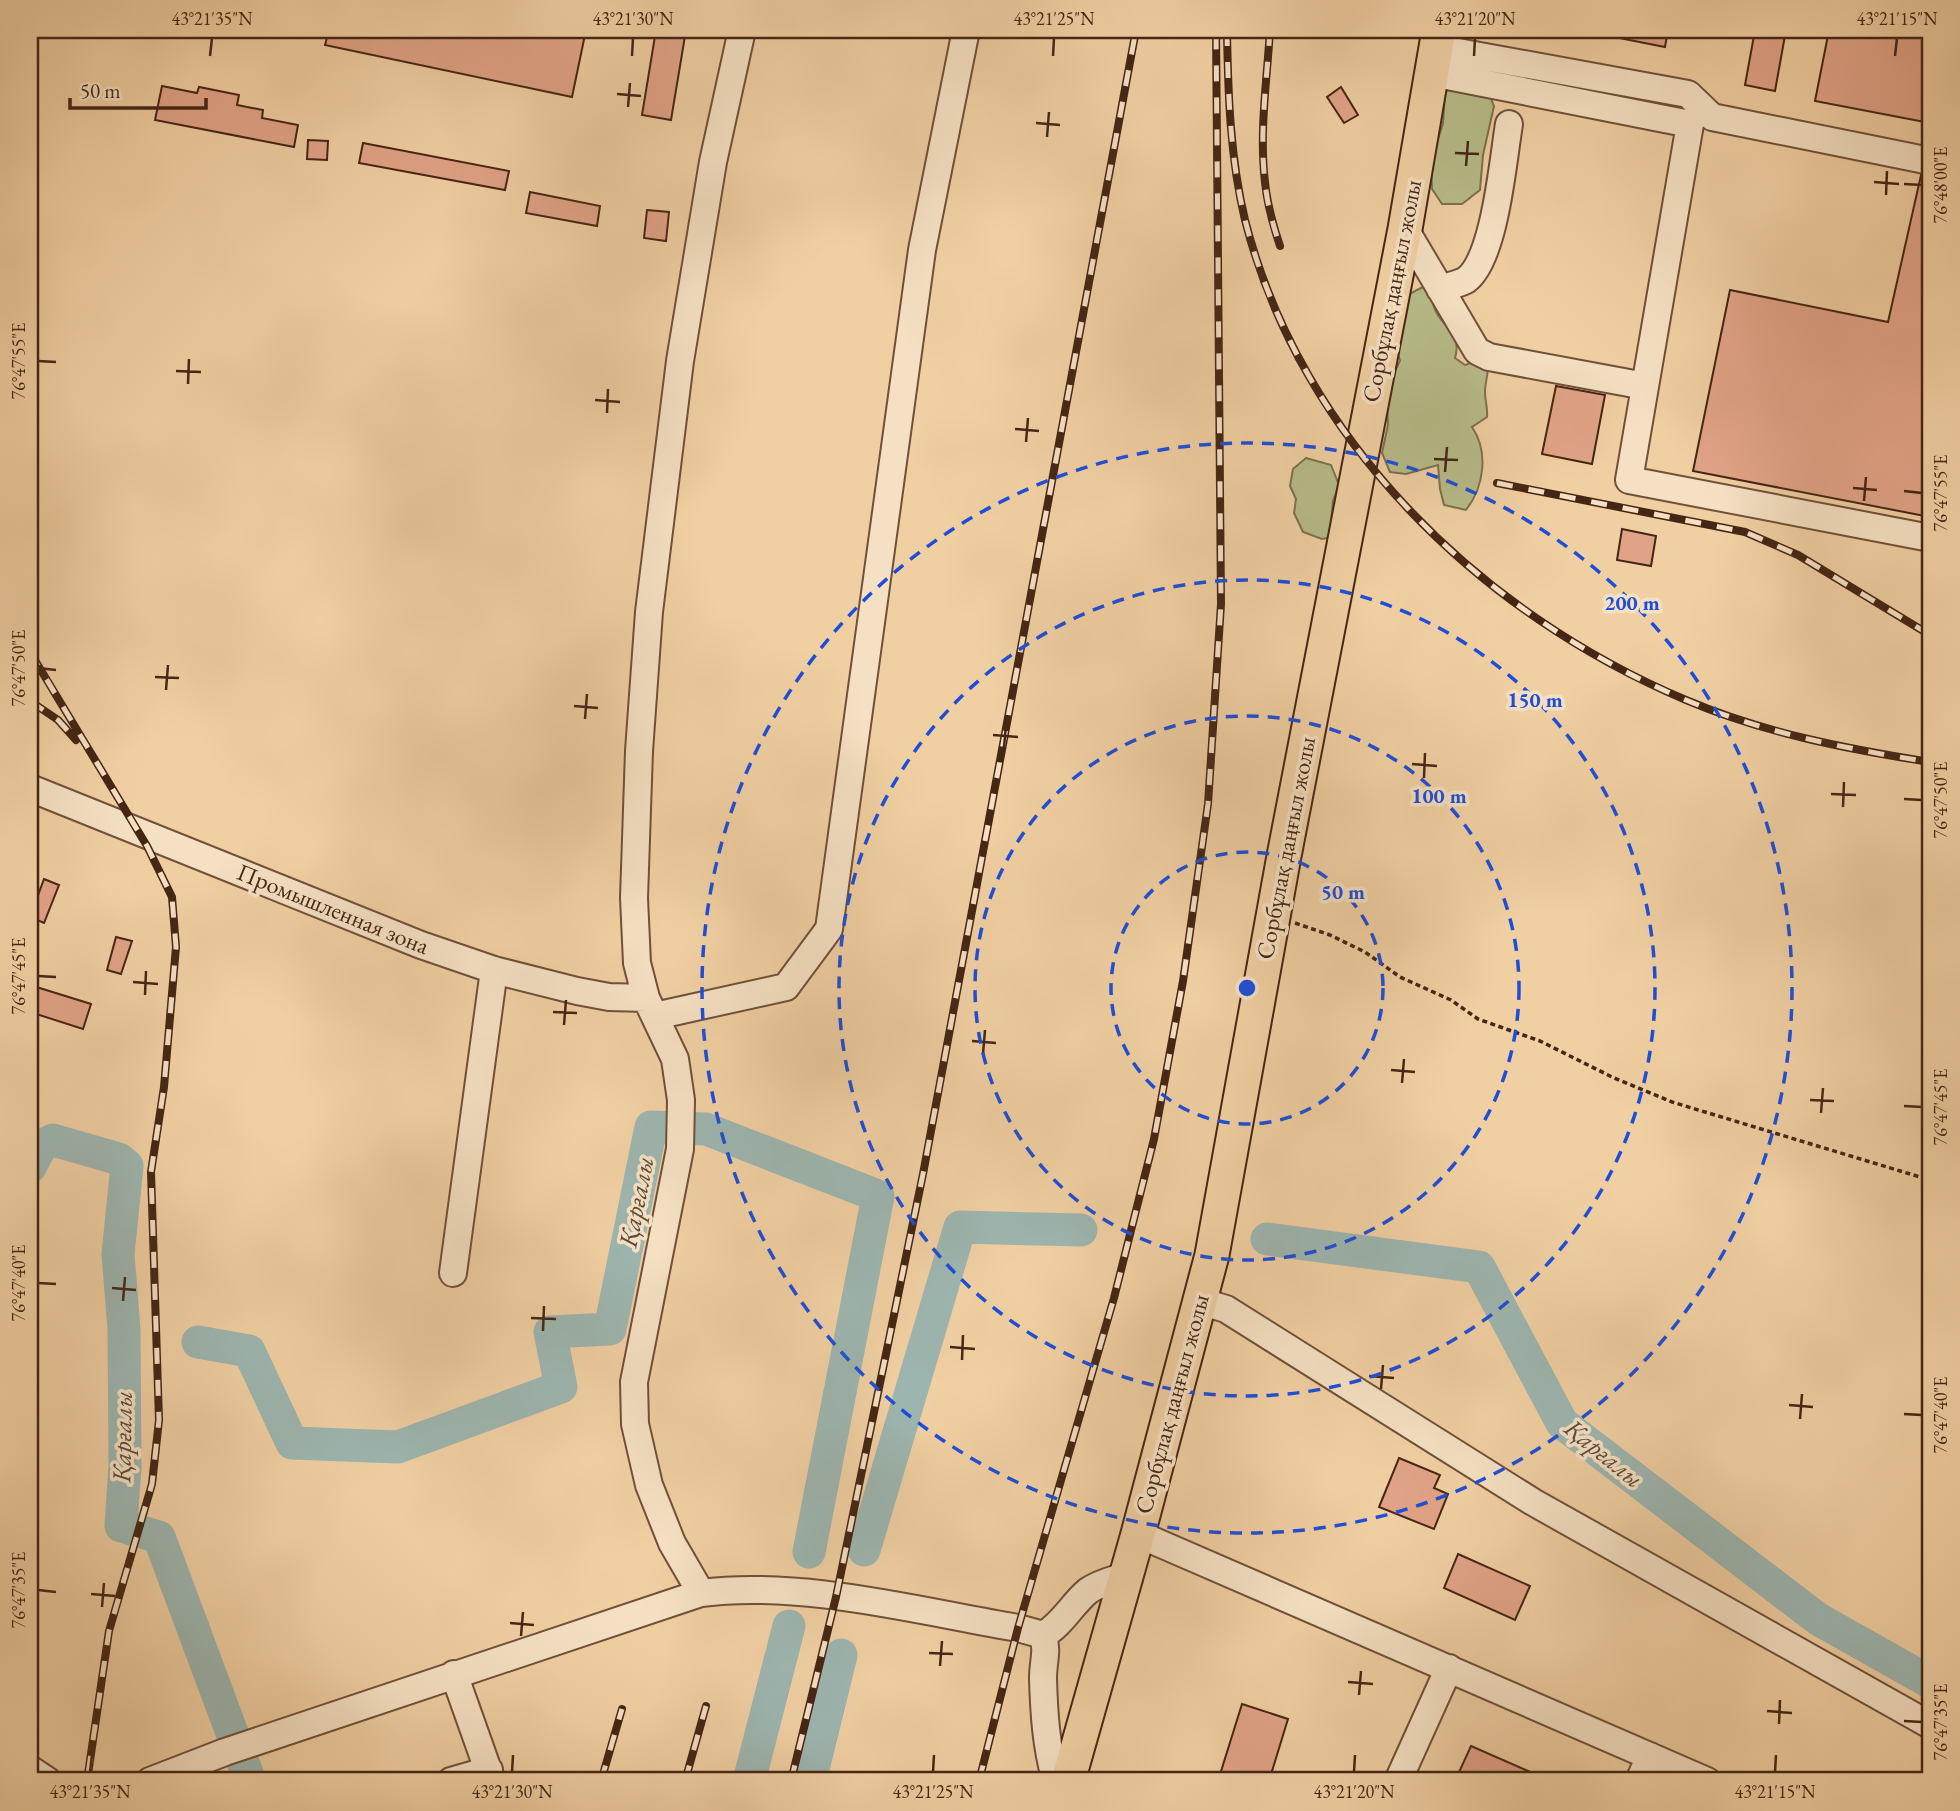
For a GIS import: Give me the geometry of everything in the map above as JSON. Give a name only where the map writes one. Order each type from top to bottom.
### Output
[{"type":"main road","name":"Сорбұлақ даңғыл жолы","points":[[1068,1781],[1138,1534],[1214,1241],[1273,916],[1405,229],[1436,50]]},
{"type":"street","points":[[701,1593],[672,1544],[649,1485],[635,1424],[634,1382],[680,1149],[681,1100],[675,1059],[650,1007],[637,963],[634,898],[639,751],[649,612],[680,360],[713,162],[742,30]]},
{"type":"street","name":"Промышленная зона","points":[[30,788],[421,945],[494,970],[650,1007],[786,987],[828,929],[922,250],[966,30]]},
{"type":"street","points":[[1436,50],[1701,120],[1930,160]]},
{"type":"street","points":[[1701,120],[1645,386],[1629,480],[1930,538]]},
{"type":"street","points":[[1440,289],[1466,280],[1483,258],[1492,223],[1509,124]]},
{"type":"street","points":[[1405,229],[1477,351],[1489,357],[1645,386]]},
{"type":"street","points":[[453,1273],[494,970]]},
{"type":"street","points":[[1200,1301],[1226,1309],[1533,1502],[1930,1726]]},
{"type":"street","points":[[1138,1534],[1707,1781]]},
{"type":"street","points":[[150,1781],[225,1752],[701,1593],[737,1588],[836,1597],[1018,1628],[1043,1635],[1052,1630],[1088,1591],[1102,1583],[1125,1576]]},
{"type":"street","points":[[1043,1635],[1047,1649],[1043,1673],[1044,1717],[1055,1781]]},
{"type":"street","points":[[1398,1781],[1449,1668]]},
{"type":"street","points":[[451,1781],[491,1776],[454,1674]]},
{"type":"street","points":[[1639,1781],[1650,1756]]},
{"type":"street","points":[[30,1769],[48,1781]]},
{"type":"path","points":[[1273,916],[1330,935],[1365,951],[1400,976],[1451,1000],[1478,1019],[1540,1041],[1612,1077],[1672,1102],[1930,1180]]},
{"type":"green space","points":[[1455,81],[1487,89],[1494,106],[1483,155],[1480,190],[1462,204],[1442,204],[1432,189],[1431,162],[1443,123],[1445,93]]},
{"type":"green space","points":[[1432,284],[1434,307],[1456,341],[1455,358],[1465,365],[1477,361],[1488,362],[1485,392],[1487,417],[1472,427],[1481,447],[1482,469],[1477,491],[1466,510],[1444,505],[1438,465],[1406,474],[1390,472],[1382,453],[1388,425],[1387,402],[1393,375],[1400,361],[1395,341],[1399,300]]},
{"type":"green space","points":[[1306,458],[1331,465],[1339,485],[1333,501],[1333,537],[1322,539],[1303,532],[1294,513],[1296,499],[1290,486],[1293,469]]},
{"type":"building","points":[[329,30],[586,30],[572,97],[325,45]]},
{"type":"building","points":[[656,30],[686,30],[671,120],[642,115]]},
{"type":"building","points":[[1615,30],[1668,30],[1665,47],[1614,37]]},
{"type":"building","points":[[1755,30],[1786,30],[1775,91],[1745,85]]},
{"type":"building","points":[[1829,30],[1930,30],[1930,123],[1815,101]]},
{"type":"building","points":[[162,86],[197,93],[199,87],[239,95],[237,105],[263,110],[262,118],[298,125],[294,147],[155,120]]},
{"type":"building","points":[[1341,87],[1358,115],[1344,123],[1327,97]]},
{"type":"building","points":[[308,140],[328,141],[327,160],[307,159]]},
{"type":"building","points":[[363,143],[509,171],[505,190],[359,163]]},
{"type":"building","points":[[1921,175],[1930,176],[1930,517],[1693,471],[1730,290],[1888,322]]},
{"type":"building","points":[[530,192],[600,206],[597,226],[526,213]]},
{"type":"building","points":[[647,210],[669,212],[666,241],[644,238]]},
{"type":"building","points":[[1556,386],[1605,395],[1592,464],[1542,454]]},
{"type":"building","points":[[1622,529],[1656,536],[1651,566],[1617,560]]},
{"type":"building","points":[[44,879],[59,885],[44,923],[30,917]]},
{"type":"building","points":[[116,937],[132,941],[121,974],[107,970]]},
{"type":"building","points":[[30,985],[91,1004],[83,1029],[30,1012]]},
{"type":"building","points":[[1399,1458],[1440,1475],[1434,1488],[1448,1494],[1434,1529],[1379,1507]]},
{"type":"building","points":[[1458,1554],[1530,1586],[1515,1620],[1444,1588]]},
{"type":"building","points":[[1242,1704],[1288,1719],[1269,1781],[1218,1781]]},
{"type":"building","points":[[1471,1746],[1551,1781],[1455,1781]]},
{"type":"waterway","name":"Қарғалы","points":[[198,1342],[249,1351],[292,1443],[398,1447],[561,1387],[550,1332],[610,1329],[651,1127],[706,1129],[878,1196],[809,1552]]},
{"type":"waterway","name":"Қарғалы","points":[[30,1167],[41,1146],[53,1140],[119,1159],[127,1166],[118,1254],[124,1329],[125,1466],[121,1526],[159,1537],[250,1781]]},
{"type":"waterway","name":"Қарғалы","points":[[864,1550],[960,1227],[1081,1230]]},
{"type":"waterway","name":"Қарғалы","points":[[1267,1239],[1479,1267],[1562,1423],[1818,1619],[1930,1682]]},
{"type":"waterway","name":"Қарғалы","points":[[749,1781],[789,1626]]},
{"type":"waterway","name":"Қарғалы","points":[[810,1781],[841,1655]]},
{"type":"railway","points":[[791,1781],[836,1597],[923,1174],[1136,30]]},
{"type":"railway","points":[[979,1781],[1018,1628],[1114,1298],[1154,1139],[1183,981],[1208,804],[1221,604],[1216,30]]},
{"type":"railway","points":[[1227,30],[1229,102],[1236,173],[1245,220],[1272,300],[1309,376],[1355,446],[1409,510],[1471,568],[1538,619],[1610,663],[1686,700],[1776,731],[1930,762]]},
{"type":"railway","points":[[1270,30],[1263,163],[1269,206],[1280,246]]},
{"type":"railway","points":[[1497,483],[1745,532],[1798,555],[1930,635]]},
{"type":"railway","points":[[30,652],[147,846],[172,897],[176,947],[164,1087],[151,1172],[159,1420],[152,1484],[109,1631],[87,1781]]},
{"type":"railway","points":[[30,701],[58,720],[76,740]]},
{"type":"railway","points":[[685,1781],[706,1706]]},
{"type":"railway","points":[[601,1781],[622,1709]]}]
